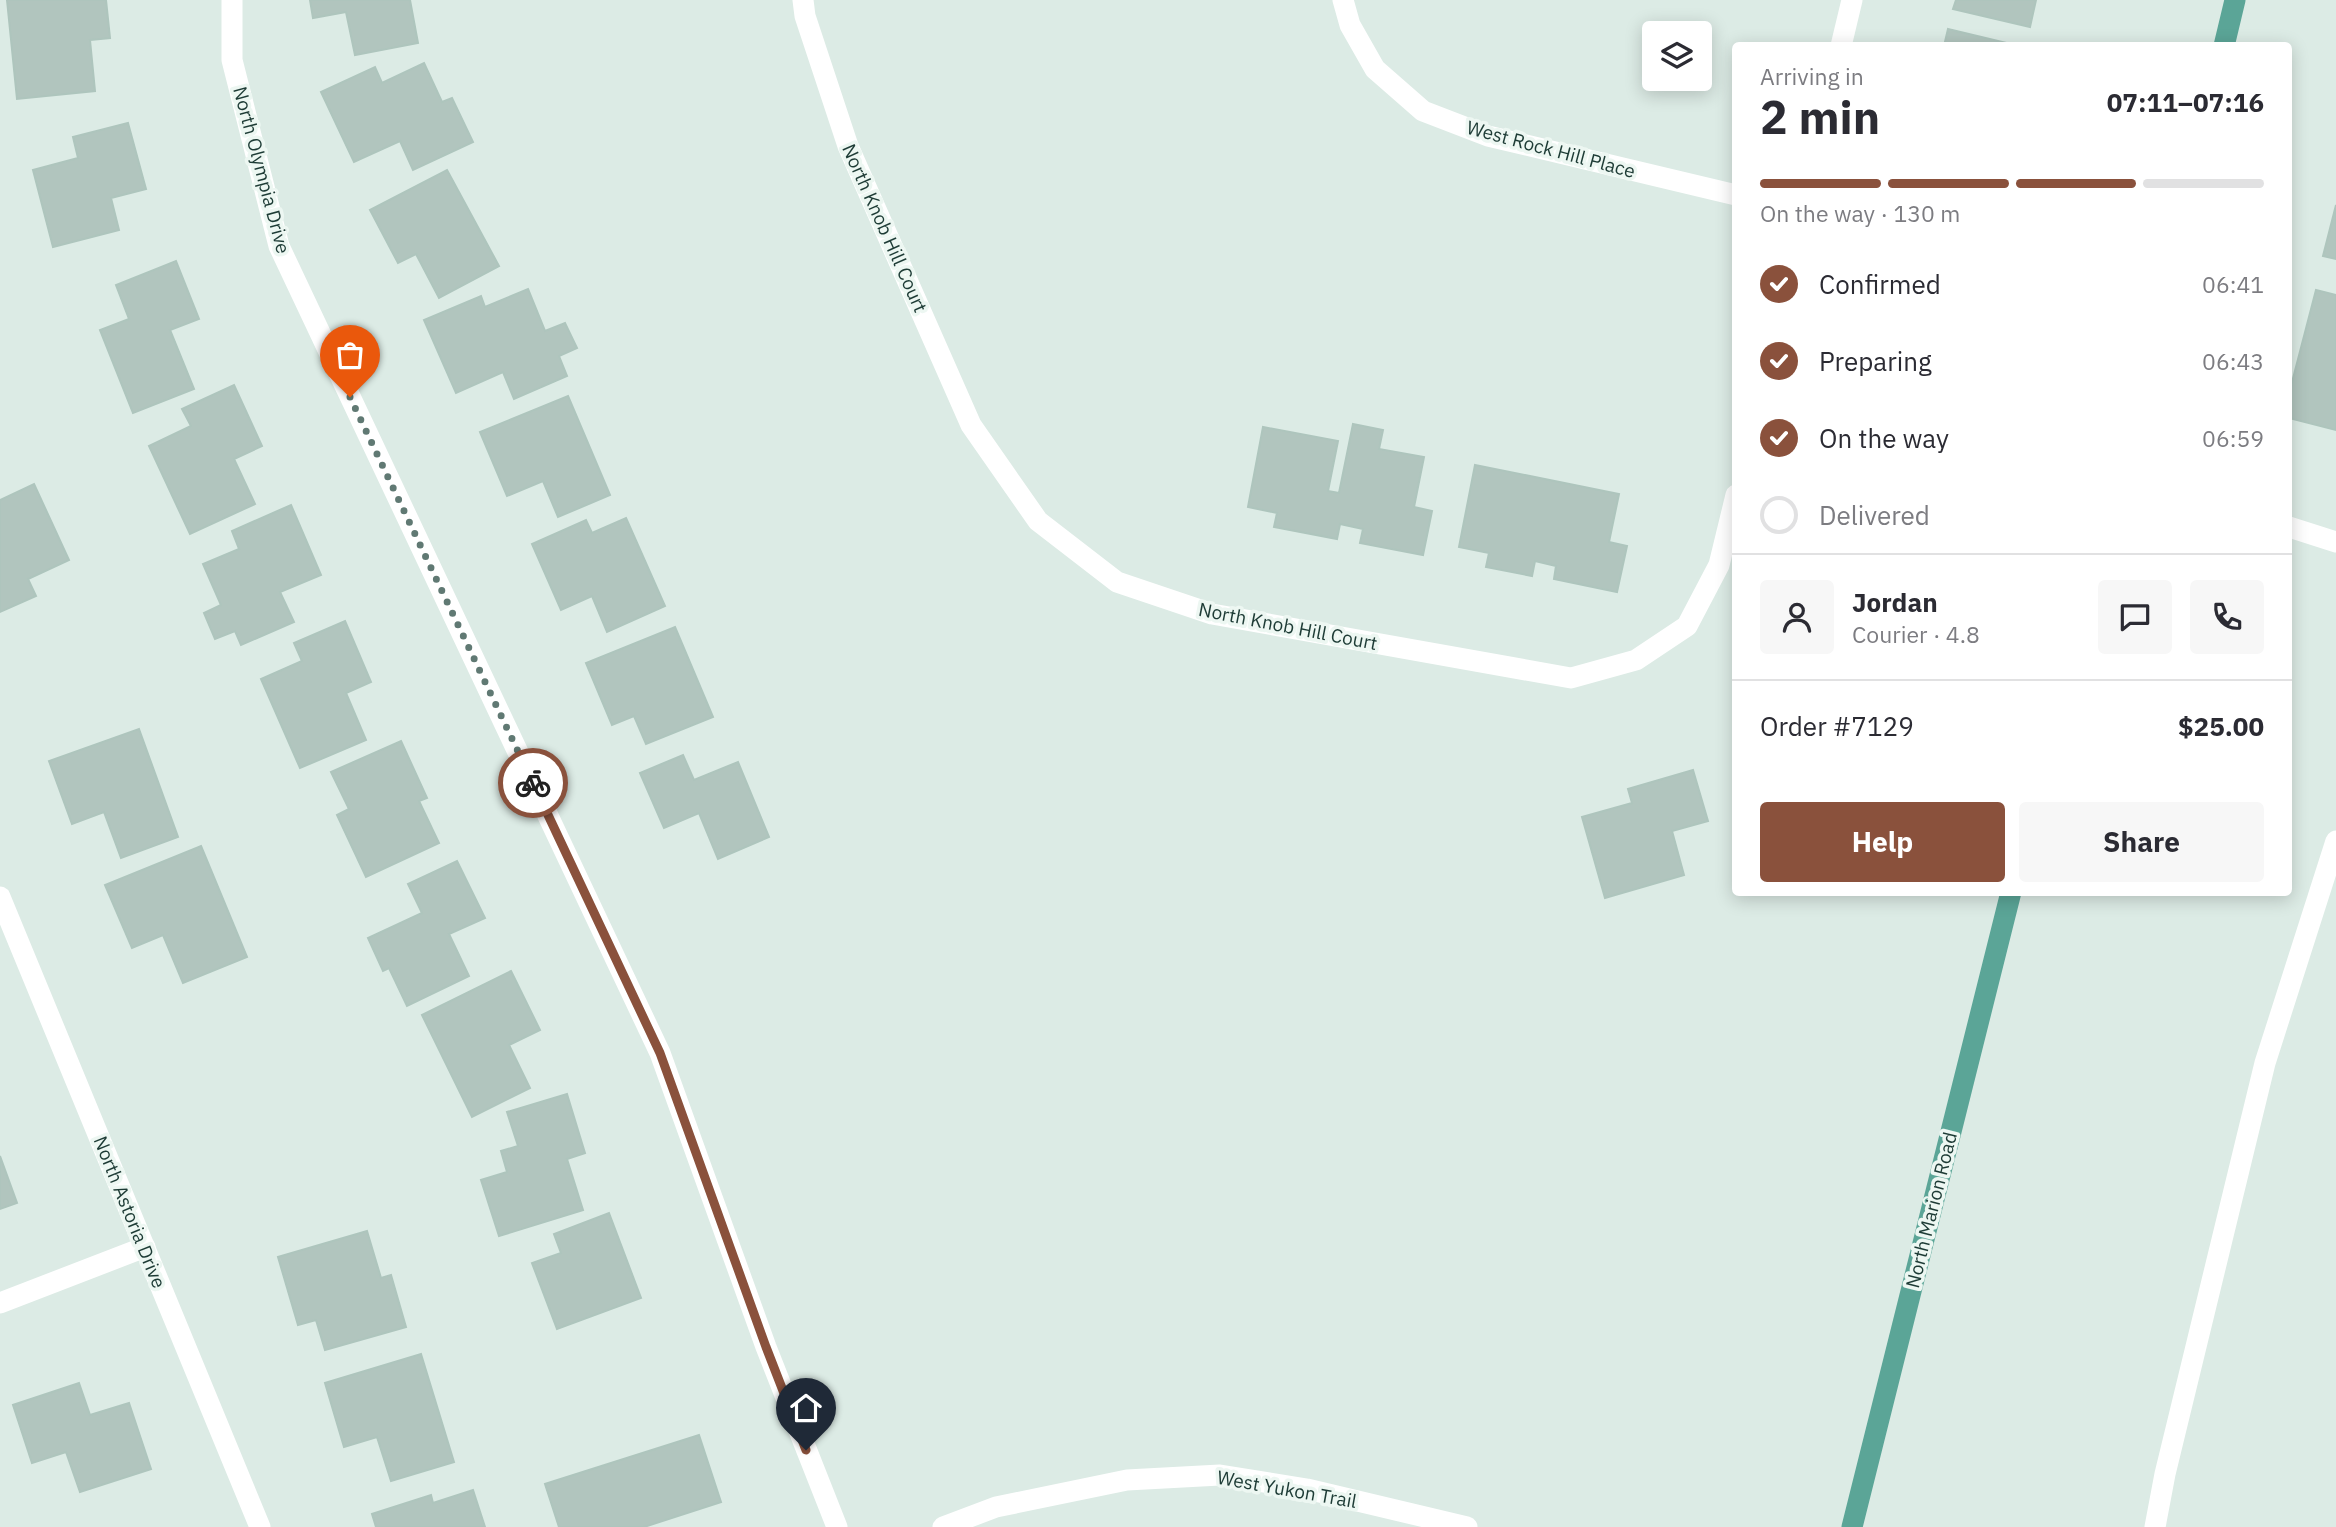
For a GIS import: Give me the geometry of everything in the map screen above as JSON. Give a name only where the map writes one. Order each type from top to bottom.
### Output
[{"type":"main road","points":[[2225,42],[2235,0]]},
{"type":"main road","name":"North Marion Road","points":[[1852,1527],[2010,896]]},
{"type":"street","name":"North Olympia Drive","points":[[232,0],[232,60],[279,246],[660,1053],[766,1347],[837,1527]]},
{"type":"street","name":"North Knob Hill Court","points":[[803,0],[848,146],[971,425],[1038,521],[1117,582],[1212,614],[1572,678],[1636,660],[1687,626],[1719,565],[1732,511]]},
{"type":"street","name":"West Rock Hill Place","points":[[1343,0],[1350,25],[1375,69],[1423,111],[1489,136],[1732,194]]},
{"type":"street","points":[[1842,42],[1852,0]]},
{"type":"street","points":[[2292,528],[2336,542]]},
{"type":"street","points":[[2155,1527],[2165,1474],[2264,1063],[2336,841]]},
{"type":"street","name":"North Astoria Drive","points":[[0,897],[260,1527]]},
{"type":"street","points":[[0,1303],[145,1247]]},
{"type":"street","name":"West Yukon Trail","points":[[943,1527],[996,1507],[1127,1480],[1220,1475],[1307,1489],[1467,1527]]},
{"type":"building","points":[[7,0],[106,0],[110,38],[90,40],[95,91],[17,99]]},
{"type":"building","points":[[310,0],[410,0],[418,43],[355,55],[346,12],[313,18]]},
{"type":"building","points":[[1956,0],[2036,0],[2030,27],[1953,9]]},
{"type":"building","points":[[1948,29],[2002,42],[1945,42]]},
{"type":"building","points":[[424,63],[442,102],[452,98],[473,142],[413,170],[400,141],[354,162],[321,92],[375,67],[382,83]]},
{"type":"building","points":[[128,123],[146,189],[111,198],[119,230],[53,247],[33,170],[78,158],[73,137]]},
{"type":"building","points":[[447,170],[499,266],[439,298],[416,254],[398,263],[370,210]]},
{"type":"building","points":[[2336,205],[2336,259],[2323,256]]},
{"type":"building","points":[[176,261],[199,319],[170,330],[194,389],[133,413],[100,330],[129,319],[116,285]]},
{"type":"building","points":[[528,289],[545,331],[565,323],[577,348],[559,356],[567,376],[514,399],[503,372],[456,393],[424,320],[481,296],[485,307]]},
{"type":"building","points":[[2316,290],[2336,295],[2336,430],[2292,419],[2292,382]]},
{"type":"building","points":[[234,385],[262,446],[234,459],[255,504],[190,534],[149,446],[191,426],[182,409]]},
{"type":"building","points":[[568,396],[610,495],[558,517],[543,481],[507,496],[480,432]]},
{"type":"building","points":[[1353,424],[1383,430],[1379,449],[1424,457],[1414,507],[1432,511],[1423,555],[1360,543],[1363,529],[1340,524],[1337,539],[1274,527],[1277,513],[1248,507],[1263,427],[1338,441],[1328,491],[1339,493]]},
{"type":"building","points":[[1475,465],[1619,494],[1609,542],[1627,546],[1617,592],[1554,579],[1556,566],[1535,561],[1532,576],[1486,567],[1489,553],[1459,547]]},
{"type":"building","points":[[34,484],[69,560],[28,579],[36,596],[0,612],[0,500]]},
{"type":"building","points":[[291,505],[321,575],[280,592],[294,622],[241,645],[235,631],[215,639],[204,613],[221,605],[203,564],[239,549],[232,531]]},
{"type":"building","points":[[626,518],[665,606],[607,632],[592,596],[561,610],[532,544],[586,520],[592,533]]},
{"type":"building","points":[[345,621],[371,682],[346,693],[366,740],[300,768],[261,679],[302,661],[294,643]]},
{"type":"building","points":[[675,627],[713,717],[646,744],[634,716],[612,725],[586,663]]},
{"type":"building","points":[[139,729],[178,837],[121,858],[104,812],[72,824],[49,761]]},
{"type":"building","points":[[401,741],[427,798],[419,801],[439,843],[366,877],[337,815],[349,809],[331,772]]},
{"type":"building","points":[[683,755],[694,780],[738,762],[769,837],[718,859],[699,813],[664,828],[640,773]]},
{"type":"building","points":[[1693,770],[1708,821],[1672,831],[1684,875],[1605,898],[1582,817],[1632,803],[1628,789]]},
{"type":"building","points":[[201,846],[247,957],[183,983],[163,935],[132,948],[105,885]]},
{"type":"building","points":[[457,861],[485,918],[449,934],[469,976],[407,1006],[389,968],[383,971],[368,938],[422,913],[408,884]]},
{"type":"building","points":[[511,971],[540,1030],[509,1045],[530,1088],[472,1117],[422,1015]]},
{"type":"building","points":[[567,1094],[585,1153],[567,1159],[583,1210],[499,1236],[481,1180],[507,1172],[501,1151],[518,1146],[507,1112]]},
{"type":"building","points":[[0,1156],[17,1203],[0,1209]]},
{"type":"building","points":[[609,1213],[641,1298],[557,1329],[532,1263],[561,1253],[554,1234]]},
{"type":"building","points":[[367,1231],[381,1278],[391,1275],[406,1327],[325,1350],[316,1320],[298,1325],[278,1257]]},
{"type":"building","points":[[421,1354],[454,1462],[391,1481],[377,1437],[344,1447],[325,1383]]},
{"type":"building","points":[[79,1383],[90,1415],[129,1403],[151,1469],[80,1492],[66,1452],[32,1463],[13,1405]]},
{"type":"building","points":[[699,1435],[721,1502],[644,1527],[559,1527],[545,1484]]},
{"type":"building","points":[[473,1490],[485,1527],[376,1527],[372,1514],[431,1495],[433,1503]]},
{"type":"way so far","points":[[350,397],[533,783]]},
{"type":"route","points":[[533,783],[660,1053],[806,1450]]}]
